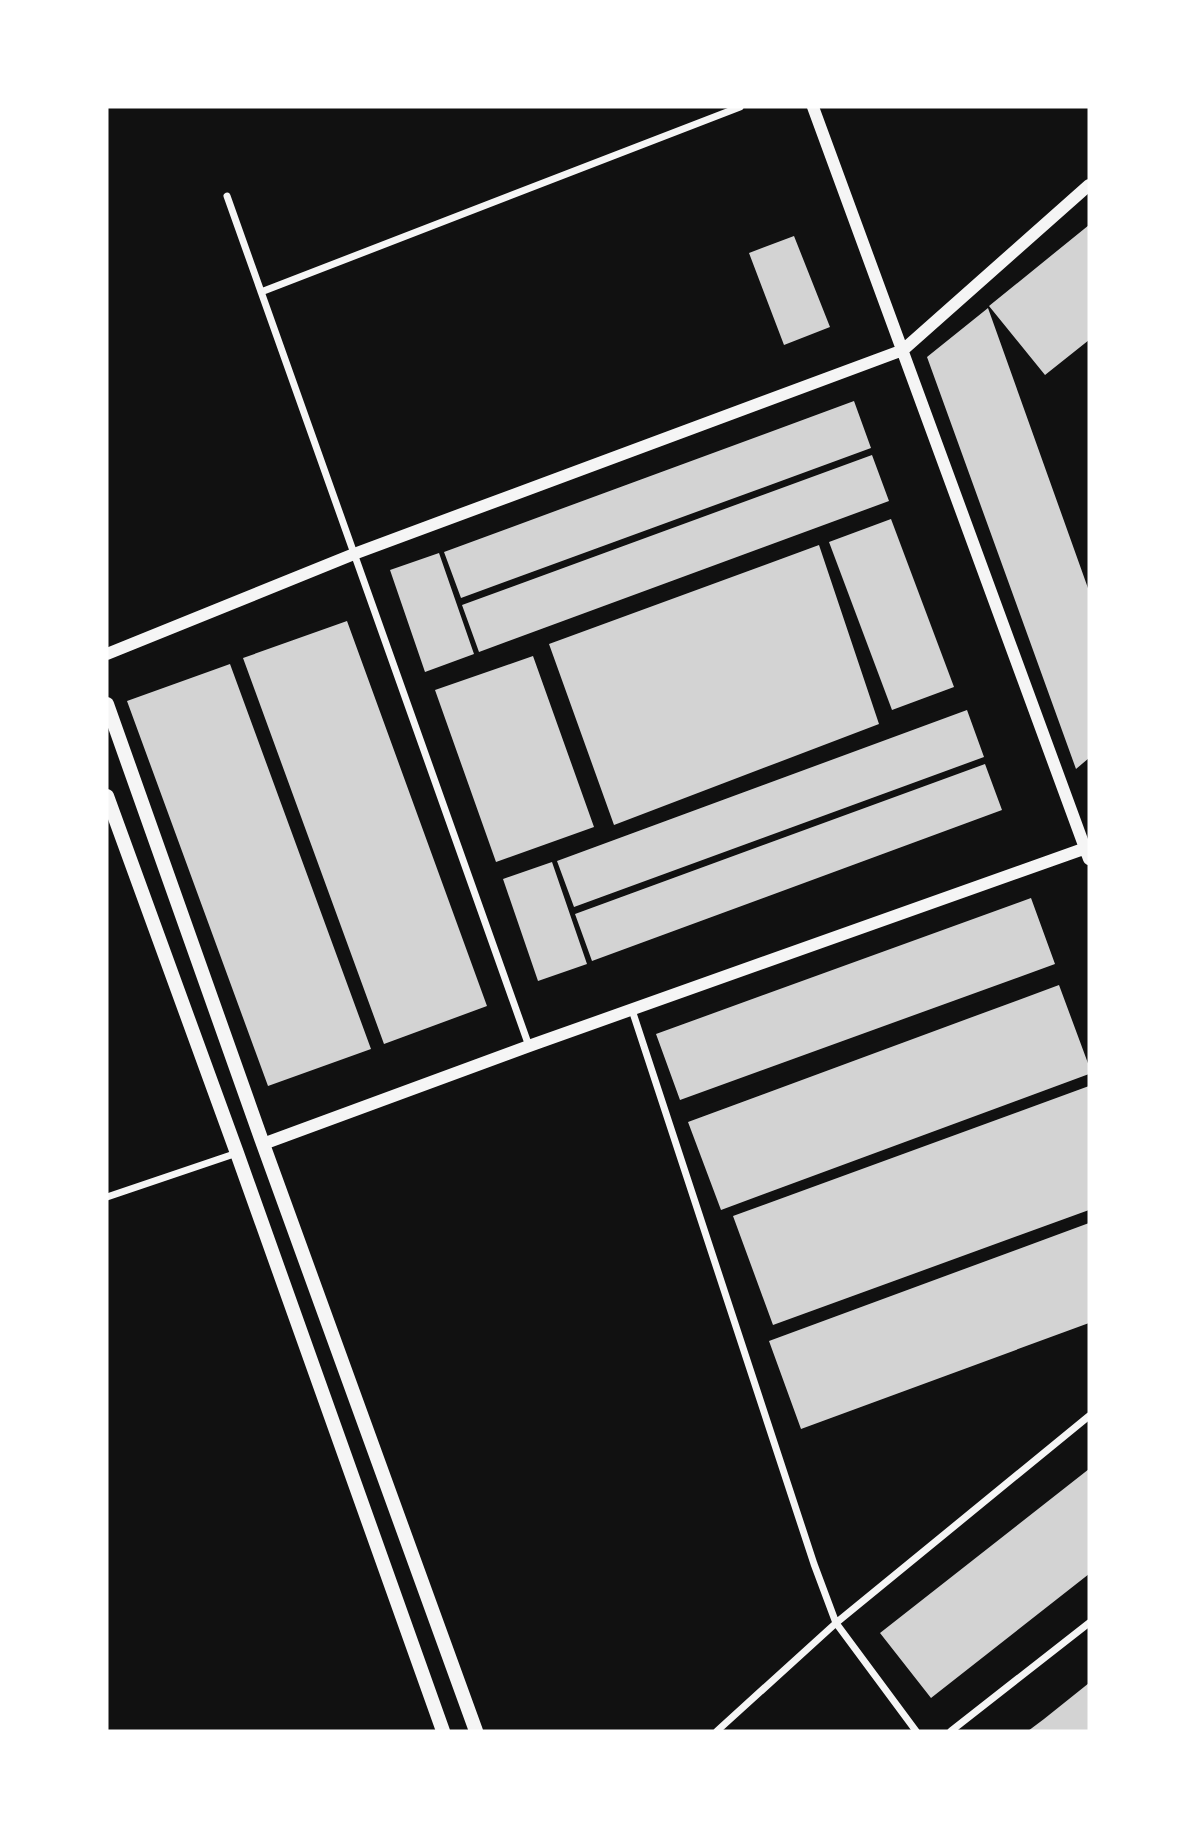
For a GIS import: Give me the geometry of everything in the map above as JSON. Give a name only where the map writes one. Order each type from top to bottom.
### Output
[{"type":"main road","points":[[107,704],[476,1731]]},
{"type":"main road","points":[[107,796],[443,1731]]},
{"type":"street","points":[[261,292],[740,107]]},
{"type":"street","points":[[263,1144],[529,1046],[1088,851],[813,107]]},
{"type":"street","points":[[107,653],[355,554],[903,350],[1089,185]]},
{"type":"street","points":[[227,196],[529,1046]]},
{"type":"street","points":[[632,1010],[805,1537],[836,1623],[916,1731]]},
{"type":"street","points":[[107,1197],[237,1153]]},
{"type":"street","points":[[717,1731],[836,1623],[1089,1416]]},
{"type":"street","points":[[951,1731],[1089,1623]]},
{"type":"building","points":[[1089,225],[1089,340],[1045,375],[989,306]]},
{"type":"building","points":[[794,236],[830,327],[784,345],[749,253]]},
{"type":"building","points":[[988,308],[1089,591],[1089,758],[1076,769],[927,357]]},
{"type":"building","points":[[854,401],[871,448],[461,598],[444,552]]},
{"type":"building","points":[[872,455],[889,501],[479,652],[462,605]]},
{"type":"building","points":[[891,519],[954,687],[892,710],[829,542]]},
{"type":"building","points":[[819,545],[879,724],[614,825],[549,644]]},
{"type":"building","points":[[439,553],[474,654],[425,672],[390,570]]},
{"type":"building","points":[[347,621],[487,1006],[384,1044],[243,658]]},
{"type":"building","points":[[533,656],[594,827],[496,862],[435,690]]},
{"type":"building","points":[[230,664],[371,1049],[268,1086],[127,701]]},
{"type":"building","points":[[967,710],[984,757],[574,907],[557,861]]},
{"type":"building","points":[[985,764],[1002,810],[592,961],[575,914]]},
{"type":"building","points":[[552,862],[587,964],[538,981],[503,879]]},
{"type":"building","points":[[1031,898],[1055,964],[680,1100],[656,1034]]},
{"type":"building","points":[[1059,985],[1089,1066],[1089,1074],[721,1210],[688,1122]]},
{"type":"building","points":[[1089,1086],[1089,1210],[773,1325],[733,1216]]},
{"type":"building","points":[[1089,1223],[1089,1323],[801,1429],[769,1341]]},
{"type":"building","points":[[1089,1469],[1089,1574],[931,1698],[880,1633]]},
{"type":"building","points":[[1089,1683],[1089,1731],[1028,1731],[1044,1719]]}]
